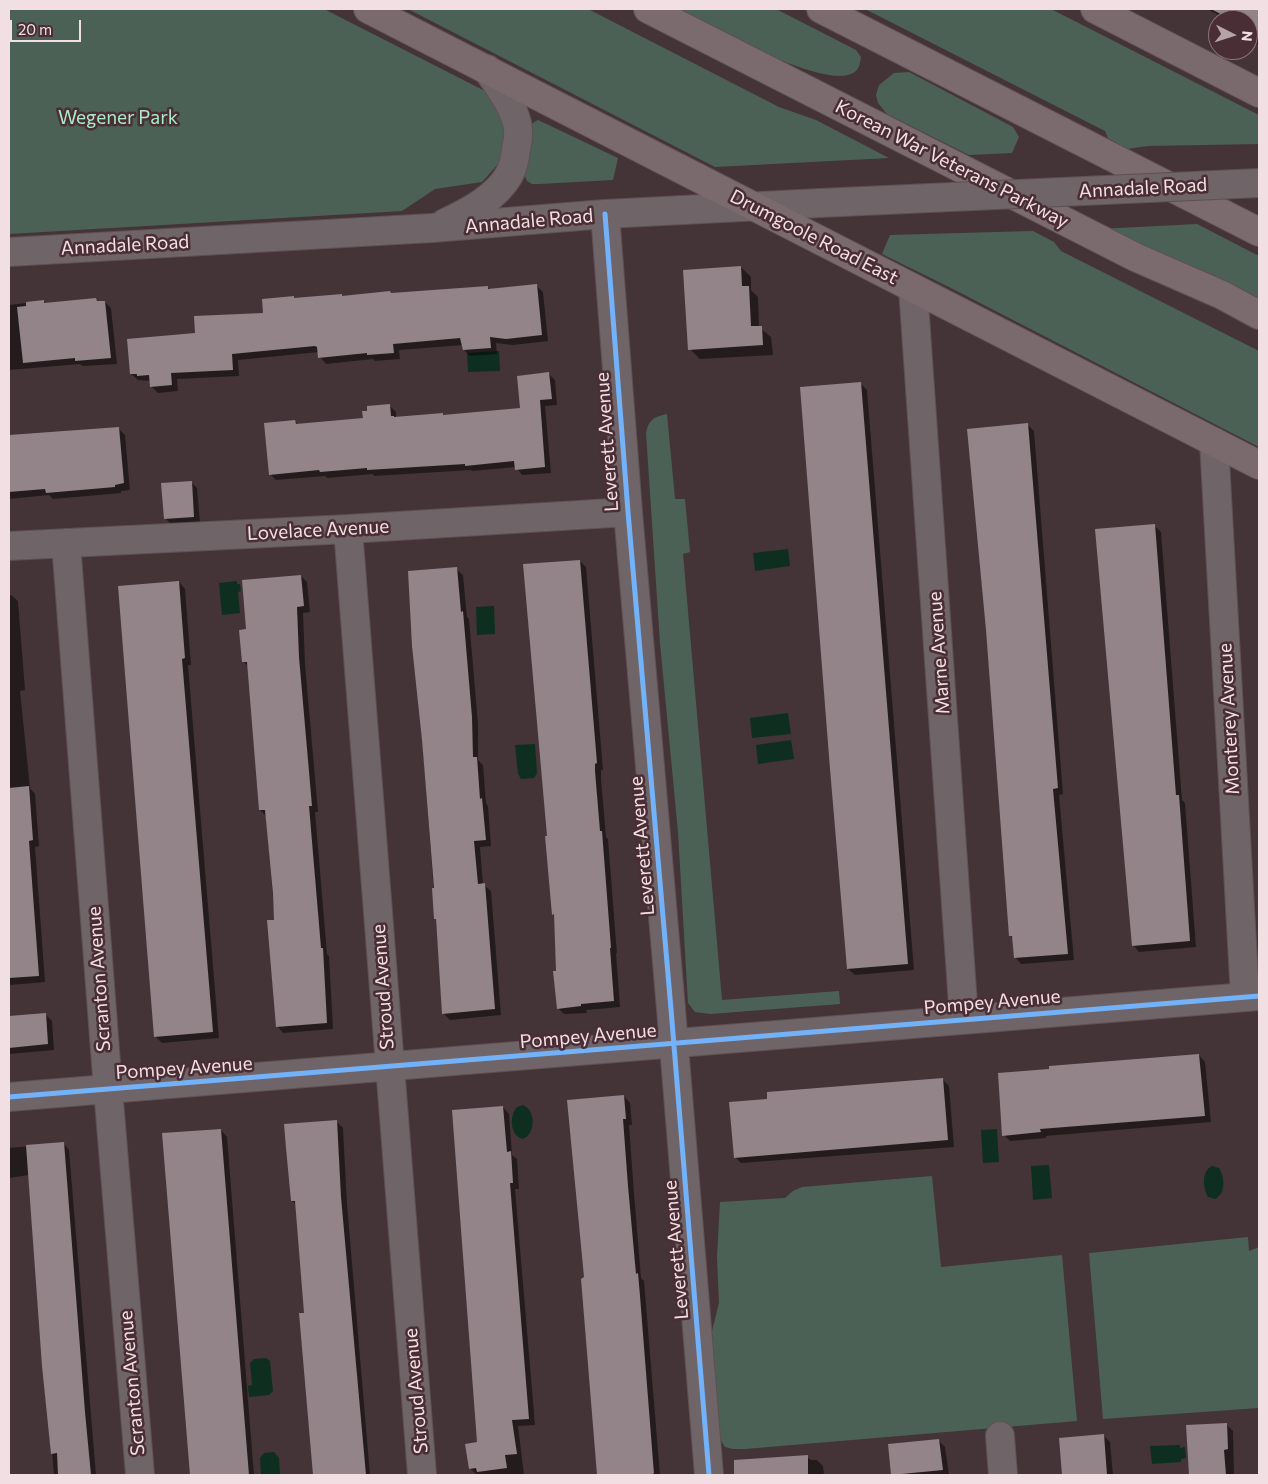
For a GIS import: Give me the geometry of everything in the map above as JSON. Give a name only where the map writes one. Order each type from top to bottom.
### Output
[{"type":"highway","name":"Korean War Veterans Parkway","points":[[648,9],[1136,257],[1222,295],[1259,315]]},
{"type":"highway","points":[[821,9],[1259,232]]},
{"type":"highway","points":[[1136,257],[1215,306],[1259,329]]},
{"type":"main road","name":"Drumgoole Road East","points":[[368,9],[1259,465]]},
{"type":"main road","points":[[1095,9],[1259,93]]},
{"type":"street","points":[[432,228],[456,218],[495,192],[509,175],[515,158],[518,140],[517,124],[506,97],[487,69]]},
{"type":"street","name":"Annadale Road","points":[[9,252],[432,228],[605,214],[1259,183]]},
{"type":"street","name":"Leverett Avenue","points":[[605,214],[628,512],[709,1475]]},
{"type":"street","name":"Marne Avenue","points":[[913,288],[964,1019]]},
{"type":"street","name":"Monterey Avenue","points":[[1214,442],[1252,996]]},
{"type":"street","name":"Lovelace Avenue","points":[[9,546],[348,529],[628,512]]},
{"type":"street","name":"Stroud Avenue","points":[[348,529],[422,1475]]},
{"type":"street","name":"Scranton Avenue","points":[[66,543],[140,1475]]},
{"type":"street","name":"Pompey Avenue","points":[[9,1097],[1252,996]]},
{"type":"street","points":[[1000,1436],[1003,1475]]},
{"type":"green space","name":"Wegener Park","points":[[9,9],[324,9],[491,95],[499,106],[506,137],[499,163],[482,182],[435,189],[402,211],[9,234]]},
{"type":"green space","points":[[408,9],[588,9],[779,107],[816,120],[889,158],[715,167]]},
{"type":"green space","points":[[676,9],[776,9],[856,50],[861,57],[860,64],[853,73],[838,76],[817,72],[792,64],[738,41]]},
{"type":"green space","points":[[865,9],[1051,9],[1259,115],[1259,144],[1148,146],[1127,149],[1108,138],[1105,131]]},
{"type":"green space","points":[[909,72],[1013,127],[1019,137],[1012,153],[969,155],[887,114],[878,103],[876,95],[879,85],[894,73]]},
{"type":"green space","points":[[538,120],[618,158],[613,180],[539,184],[532,184],[527,181],[523,172],[531,143],[531,124]]},
{"type":"green space","points":[[1197,224],[1259,256],[1259,308],[1099,229]]},
{"type":"green space","points":[[1033,231],[1054,242],[1061,251],[1259,351],[1259,447],[882,254],[890,235]]},
{"type":"green space","points":[[667,414],[675,499],[685,499],[690,552],[683,554],[722,1000],[839,991],[840,1004],[710,1014],[695,1012],[688,1003],[678,832],[660,643],[646,433],[653,419]]},
{"type":"green space","points":[[932,1176],[941,1267],[1062,1255],[1077,1421],[745,1449],[725,1447],[719,1437],[712,1331],[719,1303],[717,1257],[720,1202],[785,1198],[793,1191],[802,1187]]},
{"type":"green space","points":[[1248,1237],[1249,1251],[1259,1247],[1259,1408],[1103,1419],[1089,1253]]},
{"type":"shaded area","points":[[499,351],[500,371],[468,372],[467,353]]},
{"type":"shaded area","points":[[788,549],[790,566],[755,571],[753,553]]},
{"type":"shaded area","points":[[237,581],[237,584],[240,584],[241,591],[238,592],[240,613],[222,615],[219,583]]},
{"type":"shaded area","points":[[494,606],[495,634],[477,635],[476,607]]},
{"type":"shaded area","points":[[788,713],[791,734],[752,738],[750,718]]},
{"type":"shaded area","points":[[791,740],[794,759],[758,764],[756,745]]},
{"type":"shaded area","points":[[535,744],[537,773],[534,778],[521,779],[518,774],[515,745]]},
{"type":"shaded area","points":[[523,1105],[530,1112],[533,1122],[530,1132],[523,1139],[515,1134],[512,1120],[514,1111],[517,1107]]},
{"type":"shaded area","points":[[997,1129],[999,1162],[983,1163],[981,1130]]},
{"type":"shaded area","points":[[1049,1165],[1052,1198],[1033,1200],[1031,1166]]},
{"type":"shaded area","points":[[1212,1166],[1219,1168],[1223,1180],[1223,1189],[1219,1197],[1215,1199],[1208,1197],[1204,1185],[1206,1172]]},
{"type":"shaded area","points":[[266,1358],[270,1361],[273,1391],[269,1395],[249,1397],[248,1386],[252,1385],[250,1363],[254,1359]]},
{"type":"shaded area","points":[[1180,1445],[1180,1448],[1185,1447],[1186,1458],[1181,1459],[1181,1462],[1152,1464],[1150,1446]]},
{"type":"shaded area","points":[[274,1452],[279,1458],[280,1475],[261,1475],[260,1458],[264,1453]]},
{"type":"building","points":[[1211,9],[1259,9],[1259,34],[1258,10]]},
{"type":"building","points":[[741,266],[742,286],[749,286],[751,326],[762,326],[763,345],[688,350],[683,270]]},
{"type":"building","points":[[537,284],[542,335],[506,339],[490,337],[491,348],[463,350],[460,338],[393,344],[394,353],[367,355],[367,353],[318,358],[317,347],[315,346],[232,354],[233,370],[171,373],[172,385],[150,387],[149,375],[137,376],[137,374],[130,374],[127,339],[195,333],[194,316],[263,313],[262,299],[342,294],[342,296],[390,291],[391,293],[488,286],[488,289]]},
{"type":"building","points":[[96,298],[97,301],[105,301],[111,358],[75,361],[75,358],[23,363],[17,307],[26,306],[26,302],[44,300],[44,303]]},
{"type":"building","points":[[549,372],[552,399],[540,400],[545,467],[515,470],[514,461],[465,466],[465,464],[367,470],[367,468],[320,472],[319,470],[269,475],[264,423],[295,420],[296,424],[363,418],[362,411],[367,411],[367,406],[390,404],[391,416],[394,417],[520,408],[517,376]]},
{"type":"building","points":[[861,382],[908,964],[847,969],[800,387]]},
{"type":"building","points":[[1028,423],[1058,788],[1053,789],[1068,954],[1014,958],[1012,936],[1009,936],[986,630],[967,429]]},
{"type":"building","points":[[119,427],[124,483],[115,485],[115,487],[46,493],[45,489],[9,492],[9,435]]},
{"type":"building","points":[[192,481],[194,517],[164,519],[161,483]]},
{"type":"building","points":[[1155,524],[1176,795],[1179,795],[1190,941],[1132,946],[1095,529]]},
{"type":"building","points":[[580,560],[614,1001],[581,1004],[581,1006],[557,1009],[553,971],[556,971],[554,914],[552,915],[545,836],[547,836],[523,564]]},
{"type":"building","points":[[457,567],[461,612],[463,611],[472,717],[473,757],[477,757],[480,799],[482,798],[486,840],[474,841],[478,884],[485,883],[495,1009],[442,1014],[422,740],[412,646],[408,571]]},
{"type":"building","points":[[301,575],[304,606],[297,607],[299,657],[312,806],[309,806],[321,948],[323,948],[327,1023],[276,1027],[267,920],[274,920],[273,894],[265,810],[259,810],[247,662],[242,662],[239,630],[246,629],[242,580]]},
{"type":"building","points":[[179,581],[185,658],[182,659],[213,1032],[154,1037],[118,586]]},
{"type":"building","points":[[29,786],[33,840],[29,841],[39,976],[9,978],[9,788]]},
{"type":"building","points":[[46,1013],[48,1044],[9,1048],[9,1016]]},
{"type":"building","points":[[1199,1054],[1205,1116],[1040,1129],[1041,1132],[1002,1136],[998,1073],[1049,1069],[1049,1066]]},
{"type":"building","points":[[943,1078],[948,1140],[734,1158],[729,1102],[767,1099],[767,1092]]},
{"type":"building","points":[[624,1095],[626,1119],[623,1119],[628,1186],[636,1274],[638,1273],[640,1296],[653,1475],[597,1475],[581,1279],[584,1277],[567,1100]]},
{"type":"building","points":[[503,1106],[507,1152],[511,1151],[513,1183],[510,1183],[529,1419],[512,1420],[517,1454],[505,1455],[507,1468],[477,1472],[476,1468],[469,1469],[465,1444],[477,1442],[452,1110]]},
{"type":"building","points":[[337,1120],[341,1197],[366,1475],[313,1475],[299,1313],[304,1313],[295,1201],[291,1201],[284,1124]]},
{"type":"building","points":[[221,1129],[249,1475],[190,1475],[162,1133]]},
{"type":"building","points":[[64,1142],[91,1475],[58,1475],[57,1453],[51,1454],[42,1366],[26,1145]]},
{"type":"building","points":[[1227,1423],[1228,1449],[1224,1450],[1226,1475],[1189,1475],[1186,1425]]},
{"type":"building","points":[[1104,1434],[1107,1475],[1062,1475],[1059,1438]]},
{"type":"building","points":[[939,1439],[943,1470],[891,1475],[888,1444]]},
{"type":"building","points":[[808,1455],[808,1475],[734,1475],[734,1460]]},
{"type":"cycle path","points":[[605,214],[628,512],[709,1475]]},
{"type":"cycle path","points":[[9,1097],[1259,996]]}]
